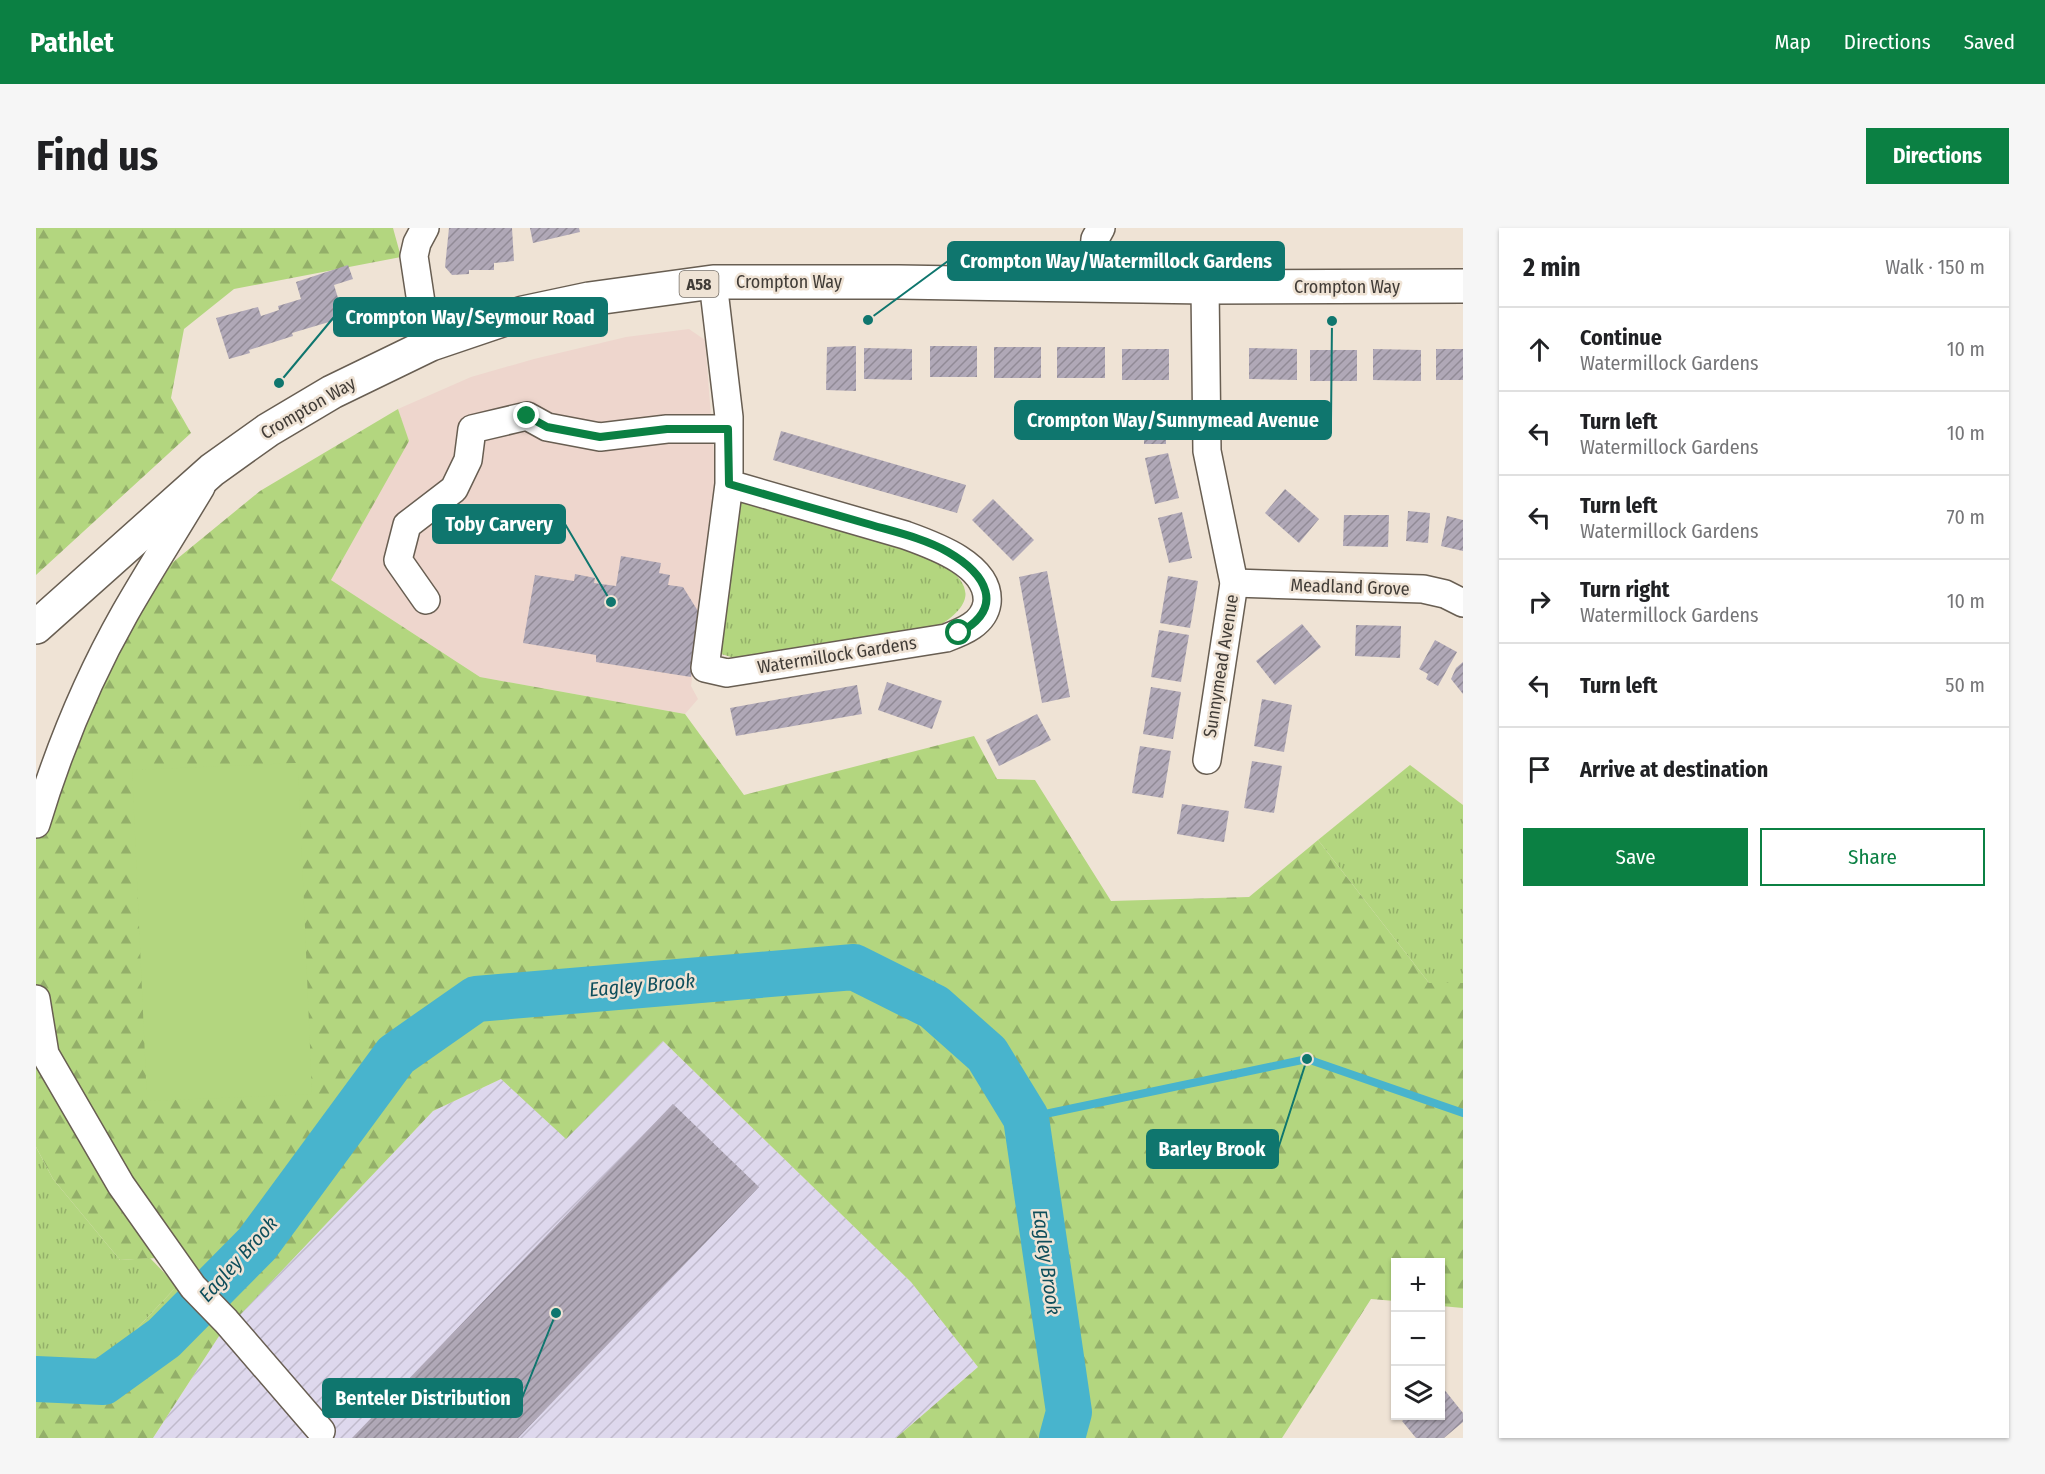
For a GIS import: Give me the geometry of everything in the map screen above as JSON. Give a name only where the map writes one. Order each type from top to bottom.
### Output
[{"type":"highway","name":"Crompton Way","points":[[36,627],[212,470],[268,430],[332,392],[431,344],[523,313],[589,299],[713,282],[1463,286]]},
{"type":"street","points":[[424,228],[414,256],[422,309],[431,344]]},
{"type":"street","points":[[1091,284],[1095,239],[1101,228]]},
{"type":"street","name":"Watermillock Gardens","points":[[713,282],[728,429],[729,484],[705,668],[728,673],[946,638],[973,626],[986,608],[985,588],[980,579],[963,562],[934,546],[905,535],[729,484]]},
{"type":"street","name":"Sunnymead Avenue","points":[[1205,286],[1207,451],[1234,583],[1207,760]]},
{"type":"street","points":[[426,600],[398,560],[407,525],[454,489],[468,460],[472,429],[527,416],[547,427],[600,437],[667,429],[728,429]]},
{"type":"street","points":[[36,824],[43,767],[76,709],[124,614],[212,470]]},
{"type":"street","name":"Meadland Grove","points":[[1234,583],[1423,589],[1445,594],[1463,603]]},
{"type":"street","points":[[36,999],[45,1054],[121,1185],[193,1287],[226,1321],[321,1431]]},
{"type":"shaded area","points":[[689,329],[705,340],[715,467],[710,556],[691,686],[698,699],[685,714],[480,677],[331,580],[408,441],[398,409],[471,377],[534,359],[626,337]]},
{"type":"shaded area","points":[[663,1041],[911,1282],[978,1367],[896,1438],[153,1438],[221,1333],[433,1111],[501,1079],[566,1138]]},
{"type":"green space","points":[[36,228],[393,228],[401,257],[234,289],[184,329],[171,398],[191,433],[36,575]]},
{"type":"green space","points":[[398,409],[409,441],[331,580],[480,677],[685,714],[744,795],[974,736],[997,779],[1035,780],[1111,901],[1249,897],[1318,840],[1429,983],[1463,983],[1463,1308],[1445,1306],[1445,1258],[1391,1258],[1391,1301],[1371,1299],[1282,1438],[896,1438],[978,1367],[911,1282],[663,1041],[566,1139],[501,1079],[433,1111],[237,1318],[177,1257],[120,1260],[53,1179],[36,1147],[36,799],[109,665],[172,563],[260,491]]},
{"type":"green space","points":[[740,498],[878,538],[934,560],[955,574],[965,590],[960,608],[935,628],[744,659],[718,653]]},
{"type":"green space","points":[[298,763],[312,1094],[147,1101],[132,770]]},
{"type":"green space","points":[[1410,765],[1463,805],[1463,983],[1429,983],[1318,840]]},
{"type":"green space","points":[[36,1147],[53,1179],[120,1260],[150,1258],[177,1286],[101,1367],[55,1367],[36,1359]]},
{"type":"green space","points":[[177,1286],[221,1333],[153,1438],[36,1438],[36,1359],[55,1367],[101,1367]]},
{"type":"building","points":[[449,228],[512,228],[514,261],[494,263],[494,270],[469,270],[469,274],[452,275],[445,267]]},
{"type":"building","points":[[530,228],[579,228],[580,232],[533,243]]},
{"type":"building","points":[[348,265],[353,279],[334,285],[342,311],[337,313],[339,319],[292,333],[293,336],[229,359],[216,318],[258,307],[261,316],[279,310],[278,306],[301,299],[296,282]]},
{"type":"building","points":[[856,346],[856,391],[826,390],[827,347]]},
{"type":"building","points":[[930,346],[977,346],[977,377],[930,377]]},
{"type":"building","points":[[994,347],[1041,347],[1041,378],[994,378]]},
{"type":"building","points":[[1057,347],[1105,347],[1105,378],[1057,378]]},
{"type":"building","points":[[864,348],[912,349],[912,380],[864,379]]},
{"type":"building","points":[[1249,348],[1297,349],[1297,380],[1249,379]]},
{"type":"building","points":[[1122,349],[1169,349],[1169,380],[1122,380]]},
{"type":"building","points":[[1373,349],[1421,350],[1421,381],[1373,380]]},
{"type":"building","points":[[1436,349],[1463,349],[1463,380],[1436,380]]},
{"type":"building","points":[[1310,350],[1357,350],[1357,381],[1310,381]]},
{"type":"building","points":[[1144,416],[1166,416],[1166,444],[1144,444]]},
{"type":"building","points":[[781,431],[966,485],[957,513],[773,460]]},
{"type":"building","points":[[1168,453],[1179,498],[1155,504],[1145,458]]},
{"type":"building","points":[[1285,489],[1319,519],[1299,543],[1265,513]]},
{"type":"building","points":[[993,499],[1034,540],[1013,561],[972,520]]},
{"type":"building","points":[[1408,511],[1430,513],[1428,543],[1406,541]]},
{"type":"building","points":[[1182,512],[1192,558],[1169,563],[1158,518]]},
{"type":"building","points":[[1344,515],[1389,515],[1388,547],[1343,546]]},
{"type":"building","points":[[1447,516],[1463,520],[1463,551],[1441,546]]},
{"type":"building","points":[[621,556],[661,563],[659,573],[670,575],[668,585],[683,587],[701,616],[691,677],[596,662],[596,655],[523,643],[535,575],[574,581],[575,574],[595,578],[594,583],[616,586]]},
{"type":"building","points":[[1047,571],[1070,697],[1042,703],[1019,577]]},
{"type":"building","points":[[1168,576],[1198,581],[1190,628],[1160,623]]},
{"type":"building","points":[[1302,624],[1321,647],[1275,685],[1256,661]]},
{"type":"building","points":[[1356,625],[1401,626],[1400,658],[1355,656]]},
{"type":"building","points":[[1159,630],[1189,635],[1181,682],[1151,677]]},
{"type":"building","points":[[1435,640],[1457,652],[1438,686],[1426,679],[1428,674],[1419,669]]},
{"type":"building","points":[[1463,662],[1463,694],[1451,679],[1456,668]]},
{"type":"building","points":[[887,682],[942,701],[932,729],[878,710]]},
{"type":"building","points":[[857,685],[862,714],[736,736],[730,708]]},
{"type":"building","points":[[1151,687],[1181,692],[1173,739],[1143,734]]},
{"type":"building","points":[[1262,699],[1292,705],[1284,752],[1254,746]]},
{"type":"building","points":[[1037,714],[1051,740],[999,766],[986,740]]},
{"type":"building","points":[[1140,746],[1171,751],[1163,798],[1132,793]]},
{"type":"building","points":[[1252,761],[1282,766],[1274,813],[1244,808]]},
{"type":"building","points":[[1182,804],[1229,811],[1224,842],[1177,834]]},
{"type":"building","points":[[673,1104],[759,1187],[518,1438],[352,1438]]},
{"type":"building","points":[[1445,1390],[1463,1413],[1463,1422],[1444,1438],[1416,1438],[1402,1421],[1445,1420]]},
{"type":"waterway","name":"Eagley Brook","points":[[36,1379],[103,1382],[164,1338],[257,1244],[396,1055],[476,999],[854,967],[934,1007],[987,1054],[1026,1118],[1069,1412],[1062,1438]]},
{"type":"waterway","points":[[1026,1118],[1307,1059],[1463,1113]]},
{"type":"place","name":"Crompton Way/Watermillock Gardens","points":[[868,320]]},
{"type":"place","name":"Crompton Way/Sunnymead Avenue","points":[[1332,321]]},
{"type":"place","name":"Crompton Way/Seymour Road","points":[[279,383]]},
{"type":"place","name":"Toby Carvery","points":[[611,602]]},
{"type":"place","name":"Barley Brook","points":[[1307,1059]]},
{"type":"place","name":"Benteler Distribution","points":[[556,1313]]},
{"type":"route","points":[[527,416],[547,427],[600,437],[667,429],[728,429],[729,484],[905,535],[948,552],[963,562],[980,579],[987,598],[986,608],[980,618],[973,626],[959,633]]}]
